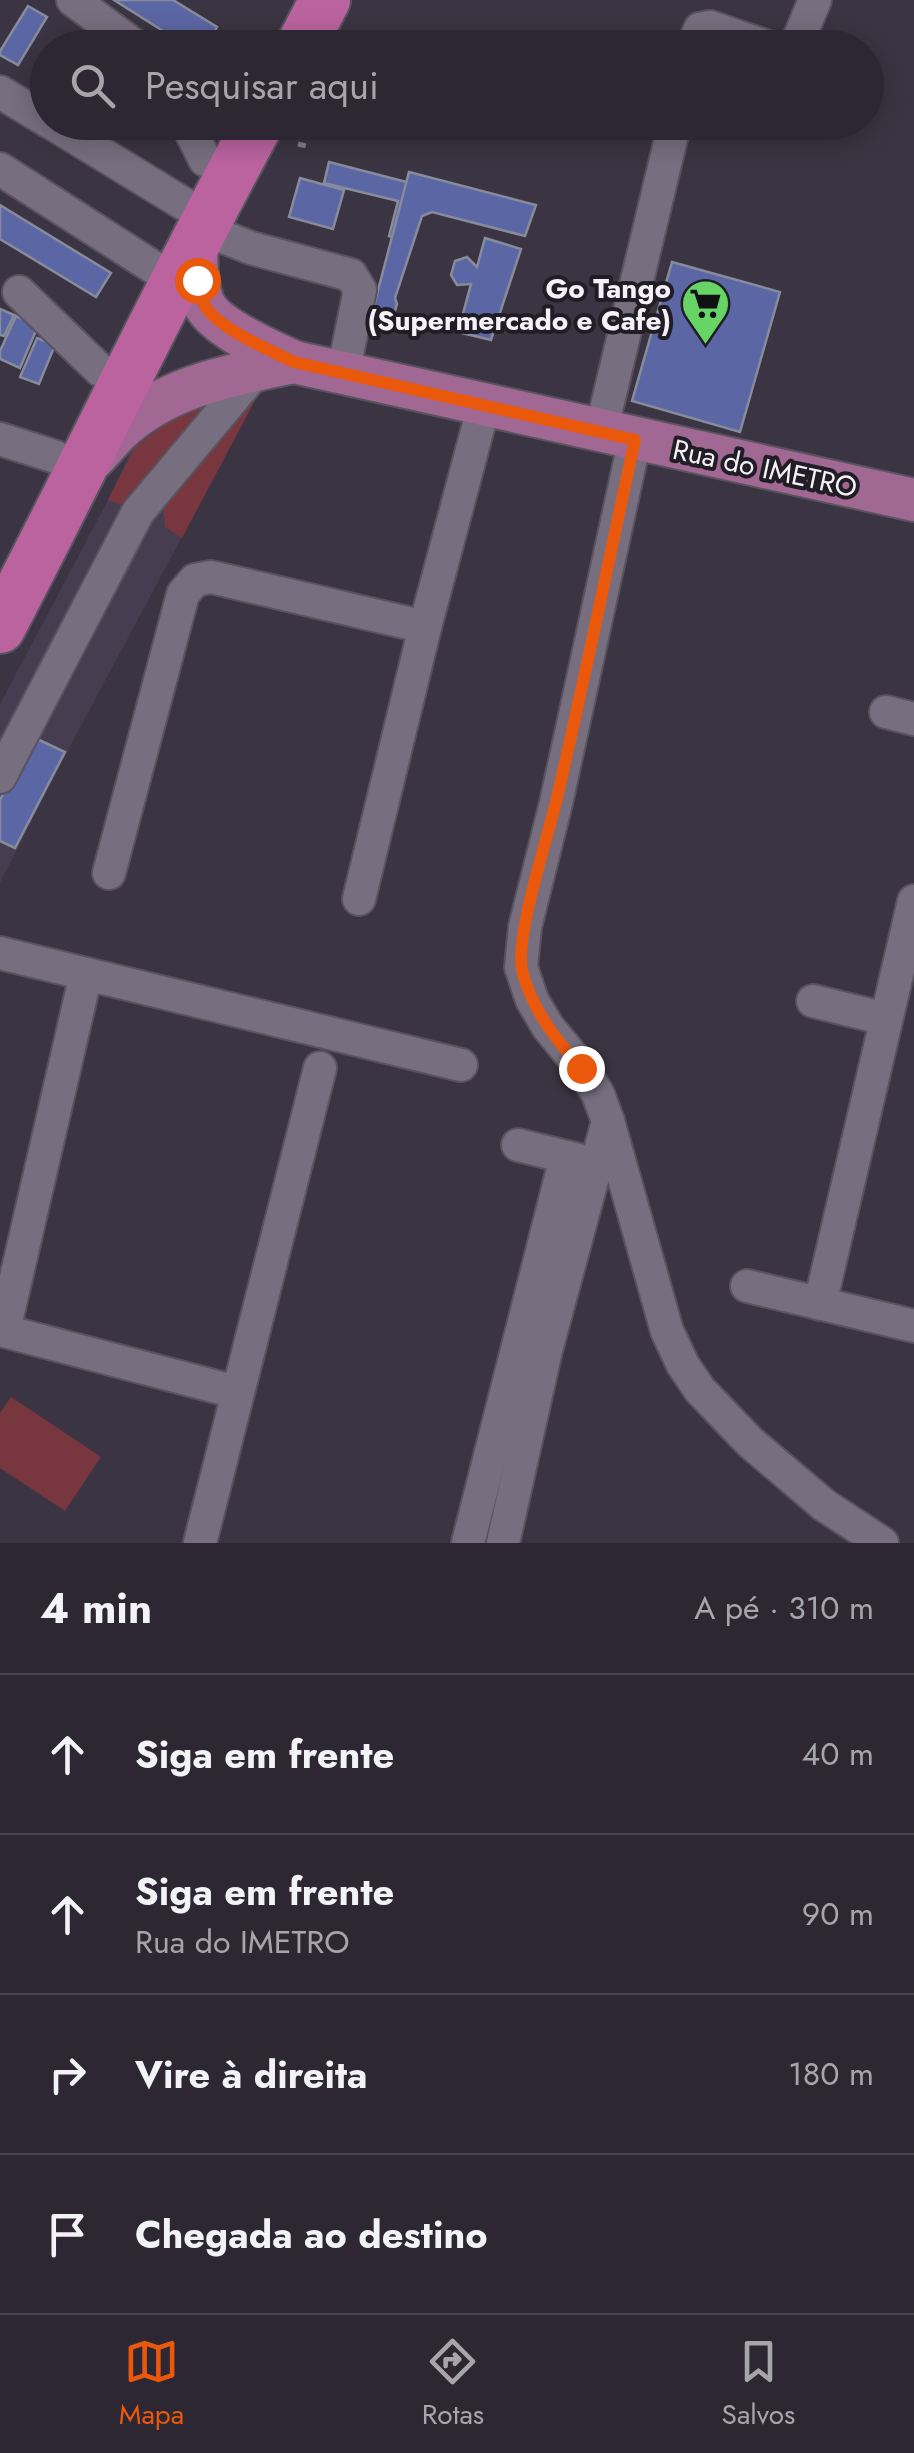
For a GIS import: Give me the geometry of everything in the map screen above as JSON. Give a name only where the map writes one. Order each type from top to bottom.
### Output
[{"type":"highway","points":[[274,30],[290,0]]},
{"type":"highway","points":[[309,30],[325,0]]},
{"type":"highway","points":[[0,565],[67,467],[100,370],[200,180],[266,140]]},
{"type":"highway","points":[[0,628],[67,467],[200,180]]},
{"type":"main road","points":[[200,180],[197,280],[204,305],[214,318],[304,368]]},
{"type":"main road","points":[[67,467],[163,399],[200,383],[233,373],[304,368]]},
{"type":"main road","name":"Rua do IMETRO","points":[[304,368],[914,500]]},
{"type":"street","points":[[73,0],[114,30]]},
{"type":"street","points":[[802,30],[814,0]]},
{"type":"street","points":[[0,92],[30,110]]},
{"type":"street","points":[[0,777],[138,512],[304,368],[360,290],[351,275],[252,248],[200,180],[96,140]]},
{"type":"street","points":[[671,140],[556,803],[525,927],[521,967],[532,1000],[598,1094],[667,1331],[683,1365],[700,1390],[750,1442],[824,1505],[882,1543]]},
{"type":"street","points":[[0,168],[153,267]]},
{"type":"street","points":[[18,292],[100,370]]},
{"type":"street","points":[[359,899],[484,405]]},
{"type":"street","points":[[0,439],[67,467]]},
{"type":"street","points":[[109,873],[183,594],[196,580],[211,577],[425,627]]},
{"type":"street","points":[[820,1304],[914,900]]},
{"type":"street","points":[[0,952],[461,1065]]},
{"type":"street","points":[[86,974],[2,1330],[236,1392]]},
{"type":"street","points":[[813,1001],[886,1020]]},
{"type":"street","points":[[200,1543],[320,1068]]},
{"type":"street","points":[[468,1543],[581,1161],[608,1121]]},
{"type":"street","points":[[518,1145],[581,1161]]},
{"type":"street","points":[[504,1543],[546,1350],[581,1161]]},
{"type":"street","points":[[747,1286],[914,1326]]},
{"type":"path","points":[[294,140],[310,147]]},
{"type":"shaded area","points":[[261,389],[0,883],[0,704],[133,446],[178,415]]},
{"type":"shaded area","points":[[261,389],[182,538],[165,527],[163,503]]},
{"type":"shaded area","points":[[236,392],[133,509],[108,500],[135,447],[178,415]]},
{"type":"shaded area","points":[[11,1397],[101,1457],[65,1511],[0,1468],[0,1413]]},
{"type":"building","points":[[114,0],[173,0],[217,27],[162,30]]},
{"type":"building","points":[[28,6],[47,17],[39,30],[30,30],[30,45],[18,65],[0,55]]},
{"type":"building","points":[[329,162],[418,185],[404,240],[389,236],[398,201],[324,183]]},
{"type":"building","points":[[409,172],[536,205],[525,236],[432,212],[422,216],[395,298],[390,327],[370,321]]},
{"type":"building","points":[[300,178],[344,190],[333,229],[289,217]]},
{"type":"building","points":[[0,205],[111,273],[96,297],[0,239]]},
{"type":"building","points":[[485,238],[521,249],[491,340],[458,332],[471,284],[457,285],[451,275],[455,261],[467,257],[477,267]]},
{"type":"building","name":"Go Tango (Supermercado e Cafe)","points":[[672,262],[780,292],[740,432],[632,401]]},
{"type":"building","points":[[0,309],[14,315],[4,336],[0,335]]},
{"type":"building","points":[[16,316],[38,326],[20,368],[0,359]]},
{"type":"building","points":[[37,338],[55,345],[39,384],[20,377]]},
{"type":"building","points":[[33,737],[65,752],[15,848],[0,841],[0,800]]},
{"type":"place","name":"Go Tango (Supermercado e Cafe)","points":[[706,346]]},
{"type":"route","points":[[197,280],[204,305],[214,318],[294,362],[635,440],[525,927],[521,967],[532,1000],[548,1027],[581,1068]]}]
